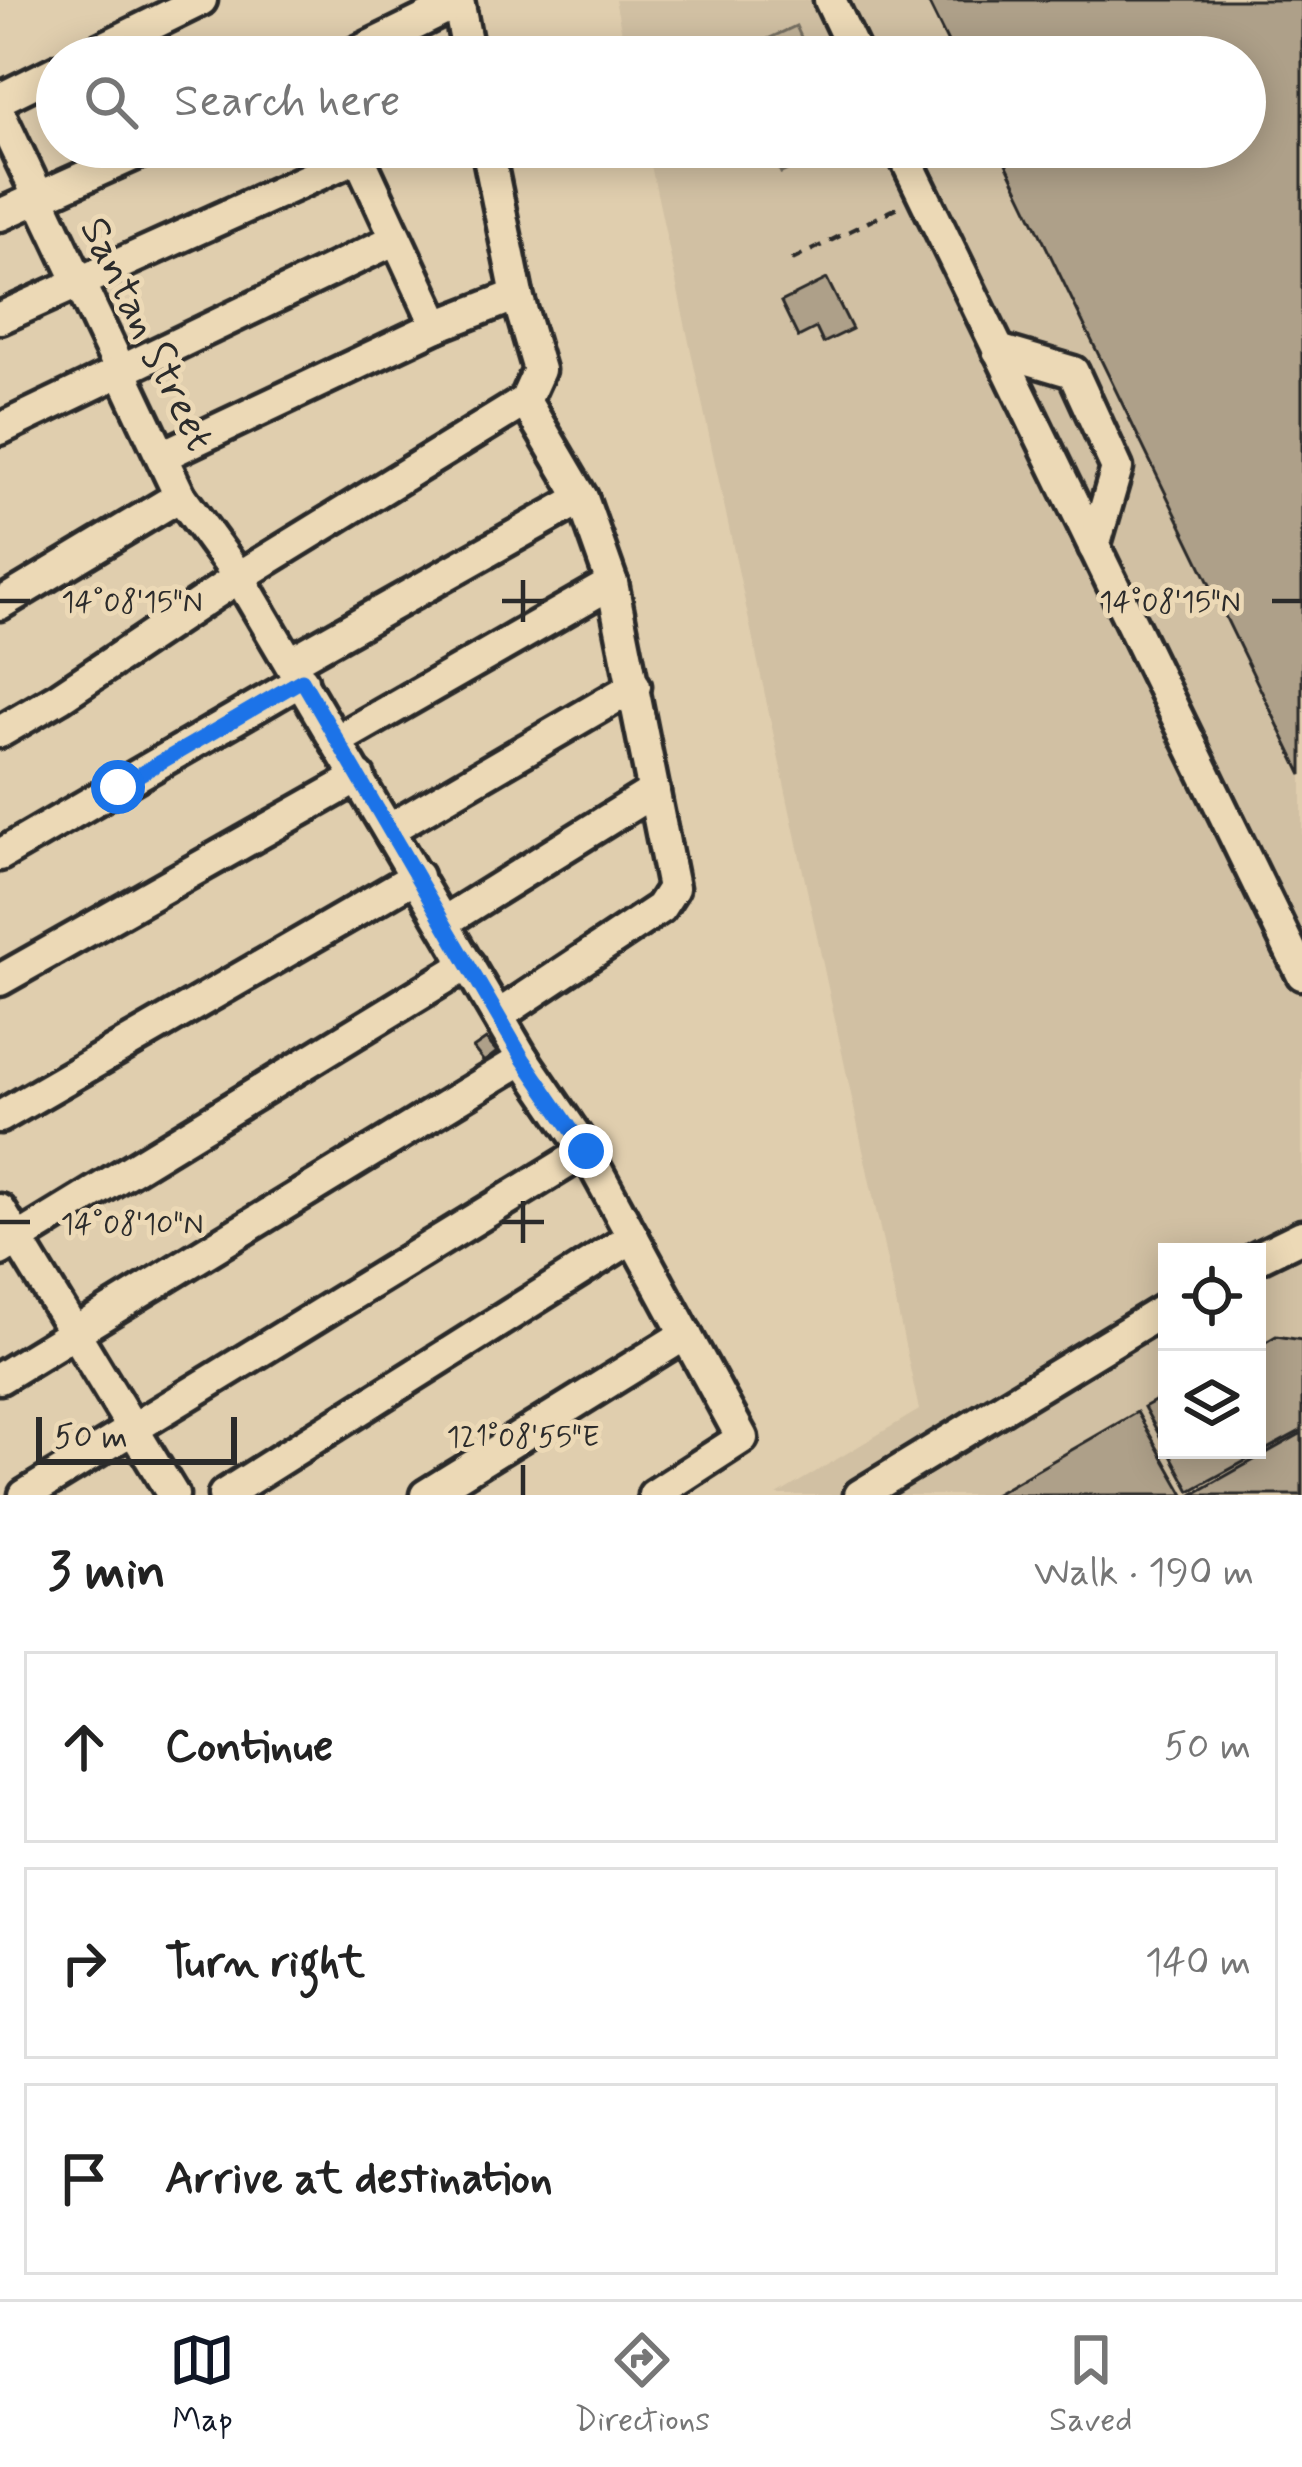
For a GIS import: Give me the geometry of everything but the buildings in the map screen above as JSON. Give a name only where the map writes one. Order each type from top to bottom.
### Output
[{"type":"street","points":[[128,36],[202,0]]},
{"type":"street","points":[[830,0],[847,36]]},
{"type":"street","points":[[389,36],[458,1],[465,36]]},
{"type":"street","points":[[0,99],[36,81]]},
{"type":"street","name":"Santan Street","points":[[0,115],[180,496],[239,577],[523,1059],[586,1151],[742,1438],[654,1495]]},
{"type":"street","points":[[0,215],[102,168]]},
{"type":"street","points":[[0,318],[322,168]]},
{"type":"street","points":[[363,168],[437,326]]},
{"type":"street","points":[[0,732],[239,577],[526,401],[538,370],[517,295],[492,168]]},
{"type":"street","points":[[910,168],[1298,957]]},
{"type":"street","points":[[0,429],[396,239]]},
{"type":"street","points":[[162,456],[437,326],[517,295]]},
{"type":"street","points":[[998,350],[1073,372],[1117,468],[1094,547]]},
{"type":"street","points":[[498,1016],[660,908],[673,888],[612,583],[582,498],[526,401]]},
{"type":"street","points":[[0,604],[180,496]]},
{"type":"street","points":[[0,855],[582,498]]},
{"type":"street","points":[[338,740],[612,583]]},
{"type":"street","points":[[390,830],[635,686]]},
{"type":"street","points":[[0,980],[359,777]]},
{"type":"street","points":[[444,922],[654,790]]},
{"type":"street","points":[[0,1117],[417,876]]},
{"type":"street","points":[[9,1244],[468,964]]},
{"type":"street","points":[[0,1378],[523,1059]]},
{"type":"street","points":[[25,1495],[586,1151]]},
{"type":"street","points":[[0,1210],[9,1244],[77,1331],[173,1495]]},
{"type":"street","points":[[1266,1254],[1302,1236]]},
{"type":"street","points":[[224,1495],[633,1237]]},
{"type":"street","points":[[860,1495],[1158,1313]]},
{"type":"street","points":[[426,1495],[686,1334]]},
{"type":"path","points":[[792,260],[923,195]]},
{"type":"shaded area","points":[[615,0],[1302,0],[1302,1495],[777,1495],[919,1410],[652,168],[1266,168],[1266,36],[623,36]]},
{"type":"shaded area","points":[[796,26],[801,36],[774,36]]},
{"type":"route","points":[[118,787],[302,680],[523,1059],[586,1151]]}]
